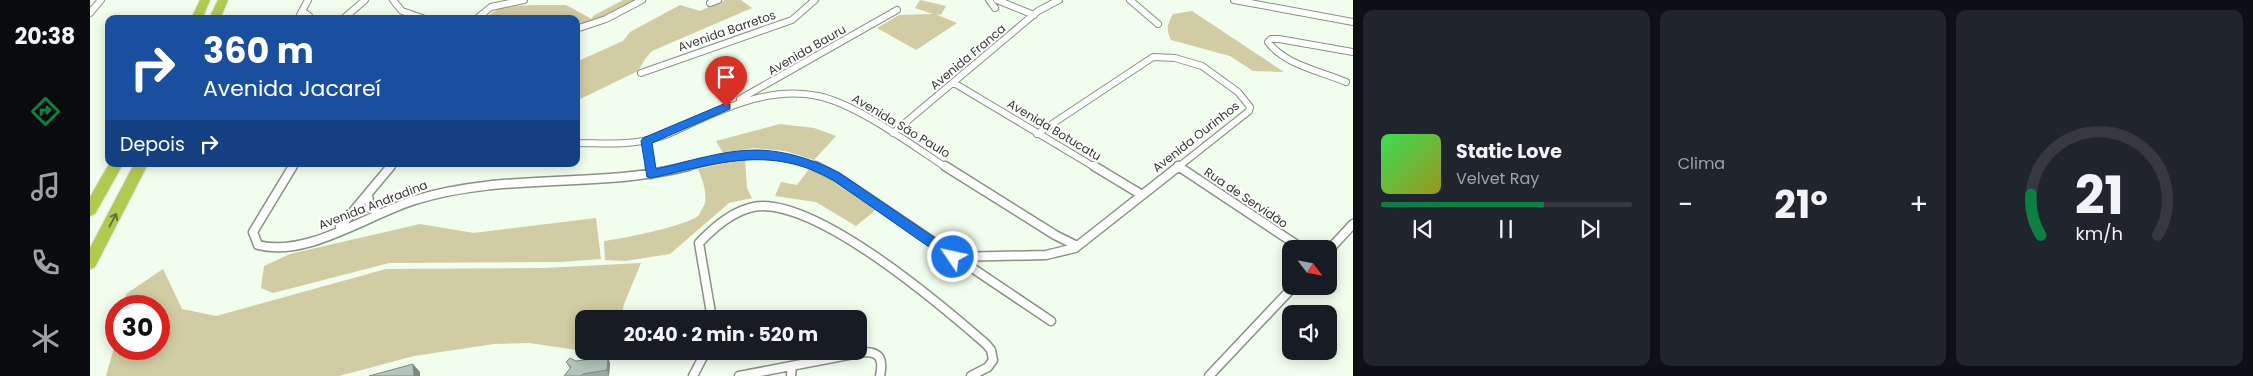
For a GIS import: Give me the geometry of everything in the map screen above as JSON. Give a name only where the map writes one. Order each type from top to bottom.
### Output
[{"type":"highway","points":[[198,15],[205,0]]},
{"type":"highway","points":[[216,15],[223,0]]},
{"type":"highway","points":[[90,210],[114,167]]},
{"type":"highway","points":[[90,263],[139,167]]},
{"type":"street","points":[[90,13],[101,0]]},
{"type":"street","points":[[348,15],[365,0]]},
{"type":"street","points":[[394,0],[396,7],[402,12],[412,15]]},
{"type":"street","points":[[481,15],[491,7],[524,0]]},
{"type":"street","points":[[580,28],[606,19],[642,0]]},
{"type":"street","points":[[710,2],[718,0]]},
{"type":"street","name":"Avenida Barretos","points":[[641,73],[792,20],[815,0]]},
{"type":"street","points":[[989,0],[995,8]]},
{"type":"street","points":[[997,0],[1034,15]]},
{"type":"street","name":"Avenida Franca","points":[[893,133],[1034,15],[1059,0]]},
{"type":"street","points":[[1130,0],[1158,24]]},
{"type":"street","points":[[1234,0],[1353,22]]},
{"type":"street","points":[[307,2],[308,15]]},
{"type":"street","points":[[300,15],[307,2]]},
{"type":"street","name":"Avenida Bauru","points":[[726,107],[768,85],[897,10]]},
{"type":"street","points":[[1346,82],[1292,60],[1275,50],[1268,42],[1270,39],[1353,52]]},
{"type":"street","name":"Avenida Ourinhos","points":[[953,257],[1046,256],[1077,246],[1249,111],[1250,108],[1241,94],[1208,68],[1186,59],[1161,56],[1148,58],[1037,134]]},
{"type":"street","name":"Avenida Botucatu","points":[[954,83],[1037,134],[1142,194]]},
{"type":"street","points":[[768,85],[768,92],[775,94]]},
{"type":"street","name":"Avenida São Paulo","points":[[580,143],[620,144],[647,141],[726,107],[775,94],[803,94],[831,99],[854,109],[1054,235],[1077,246]]},
{"type":"street","points":[[647,141],[651,174]]},
{"type":"street","name":"Avenida Andradina","points":[[292,167],[253,232],[258,245],[264,249],[288,248],[438,192],[651,174],[756,154],[791,159],[824,170],[837,177],[1052,322]]},
{"type":"street","name":"Rua de Servidão","points":[[1177,166],[1288,240]]},
{"type":"street","points":[[337,230],[390,167]]},
{"type":"street","points":[[368,195],[370,208],[379,213]]},
{"type":"street","points":[[711,310],[706,277],[697,251],[699,243],[738,212],[762,206],[784,208],[843,236],[918,288],[974,333],[991,349],[994,360],[991,365],[971,376]]},
{"type":"street","points":[[1338,240],[1353,224]]},
{"type":"street","points":[[1054,235],[1062,252]]},
{"type":"street","points":[[1209,376],[1286,295]]},
{"type":"street","points":[[738,376],[791,371],[861,352],[876,353],[883,361],[880,376]]},
{"type":"street","points":[[693,376],[701,360]]},
{"type":"shaded area","points":[[623,0],[636,0],[598,20],[580,25],[580,15],[490,15],[501,7],[566,5],[592,19],[593,16]]},
{"type":"shaded area","points":[[725,0],[741,0],[752,8],[652,51],[638,71],[580,99],[580,60],[623,41],[630,32],[680,5],[700,11]]},
{"type":"shaded area","points":[[920,0],[946,6],[941,15],[935,14],[957,23],[916,50],[877,28],[899,15],[933,14],[915,8]]},
{"type":"shaded area","points":[[1192,11],[1284,72],[1253,71],[1230,56],[1171,40],[1168,27],[1173,14]]},
{"type":"shaded area","points":[[780,124],[814,128],[836,136],[814,160],[785,151],[753,148],[723,153],[716,141]]},
{"type":"shaded area","points":[[745,159],[747,188],[752,198],[729,203],[670,254],[625,261],[605,260],[604,241],[667,228],[698,216],[704,204],[705,194],[698,169]]},
{"type":"shaded area","points":[[809,169],[835,180],[877,209],[856,226],[816,202],[775,196],[781,182],[797,185]]},
{"type":"shaded area","points":[[596,218],[601,259],[559,262],[389,263],[273,293],[261,288],[264,266],[290,254],[420,224],[474,233]]},
{"type":"shaded area","points":[[641,263],[623,310],[575,310],[575,350],[529,343],[494,344],[414,356],[339,376],[106,376],[111,360],[170,360],[170,295],[126,295],[163,269],[182,309],[216,316],[386,269],[544,268]]},
{"type":"building","points":[[570,358],[576,361],[608,360],[607,370],[581,376],[564,376],[571,367],[566,362]]},
{"type":"building","points":[[413,364],[414,376],[369,376]]},
{"type":"route","points":[[726,107],[647,141],[651,174],[756,154],[791,159],[824,170],[837,177],[953,257]]}]
